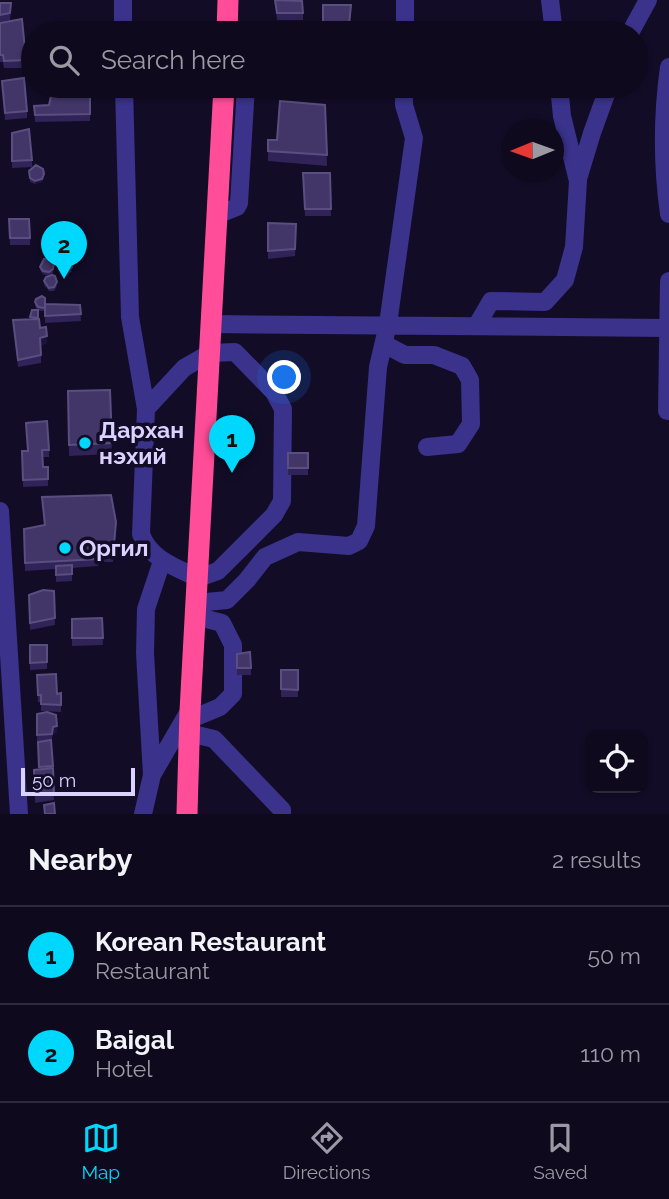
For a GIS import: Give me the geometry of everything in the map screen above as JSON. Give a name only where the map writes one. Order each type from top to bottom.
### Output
[{"type":"highway","points":[[228,0],[228,21]]},
{"type":"highway","points":[[187,814],[189,721],[223,98]]},
{"type":"street","points":[[122,0],[123,21]]},
{"type":"street","points":[[405,0],[405,21]]},
{"type":"street","points":[[550,0],[553,21]]},
{"type":"street","points":[[637,21],[648,0]]},
{"type":"street","points":[[669,67],[665,95],[663,168],[669,214]]},
{"type":"street","points":[[124,98],[130,317],[146,410],[141,534],[145,547],[162,561],[198,578],[218,571],[274,515],[282,501],[283,409],[274,392],[235,352],[210,353],[184,368],[146,410]]},
{"type":"street","points":[[217,215],[237,207],[239,202],[245,98]]},
{"type":"street","points":[[196,610],[227,600],[265,557],[298,542],[349,546],[359,541],[366,526],[377,367],[388,324],[414,138],[404,98]]},
{"type":"street","points":[[560,98],[578,181]]},
{"type":"street","points":[[477,326],[491,302],[545,302],[565,280],[573,247],[578,181],[605,98]]},
{"type":"street","points":[[220,149],[243,151]]},
{"type":"street","points":[[667,411],[669,281]]},
{"type":"street","points":[[211,324],[667,328]]},
{"type":"street","points":[[384,344],[405,355],[434,355],[462,366],[470,380],[471,424],[458,444],[427,447]]},
{"type":"street","points":[[0,512],[19,814]]},
{"type":"street","points":[[143,814],[152,775],[145,653],[146,609],[162,561]]},
{"type":"street","points":[[152,775],[189,721],[220,707],[233,694],[233,645],[222,624],[196,610]]},
{"type":"street","points":[[189,721],[214,739],[282,810],[282,814]]},
{"type":"building","points":[[275,0],[302,1],[303,13],[277,13]]},
{"type":"building","points":[[0,3],[11,3],[10,13],[0,15]]},
{"type":"building","points":[[323,5],[351,5],[349,21],[323,21]]},
{"type":"building","points":[[22,19],[21,60],[4,61],[3,55],[0,55],[0,23]]},
{"type":"building","points":[[21,78],[21,98],[26,98],[27,111],[5,113],[2,81]]},
{"type":"building","points":[[51,98],[90,98],[90,114],[35,115],[34,106],[49,105]]},
{"type":"building","points":[[280,101],[325,105],[327,155],[268,151],[268,140],[277,140]]},
{"type":"building","points":[[29,129],[32,160],[12,161],[12,133]]},
{"type":"building","points":[[36,165],[43,169],[44,174],[42,179],[35,181],[30,178],[29,171]]},
{"type":"building","points":[[303,173],[330,173],[331,209],[305,209]]},
{"type":"building","points":[[9,219],[29,219],[30,238],[10,238]]},
{"type":"building","points":[[268,223],[296,224],[295,249],[268,251]]},
{"type":"building","points":[[44,259],[51,259],[54,263],[49,272],[40,267]]},
{"type":"building","points":[[62,259],[68,259],[72,267],[67,272],[59,269]]},
{"type":"building","points":[[52,275],[57,282],[54,287],[49,288],[44,281]]},
{"type":"building","points":[[42,296],[45,298],[45,308],[38,307],[35,302]]},
{"type":"building","points":[[45,304],[80,305],[81,314],[45,316]]},
{"type":"building","points":[[32,310],[38,310],[38,318],[30,317]]},
{"type":"building","points":[[39,319],[40,328],[46,327],[47,336],[40,338],[41,355],[18,360],[13,320]]},
{"type":"building","points":[[110,390],[112,443],[69,445],[68,391]]},
{"type":"building","points":[[47,421],[49,450],[42,450],[43,467],[48,467],[48,479],[23,480],[22,451],[28,451],[26,423]]},
{"type":"building","points":[[288,453],[308,453],[308,468],[288,468]]},
{"type":"building","points":[[111,495],[116,522],[113,555],[99,555],[98,559],[25,563],[24,529],[45,525],[42,497]]},
{"type":"building","points":[[72,565],[72,574],[56,575],[56,566]]},
{"type":"building","points":[[43,590],[54,591],[55,618],[30,623],[29,595]]},
{"type":"building","points":[[102,618],[103,638],[72,638],[72,619]]},
{"type":"building","points":[[30,645],[47,645],[47,662],[30,663]]},
{"type":"building","points":[[250,652],[251,668],[237,668],[237,654]]},
{"type":"building","points":[[281,670],[298,670],[298,690],[281,689]]},
{"type":"building","points":[[56,674],[57,694],[61,693],[61,705],[41,704],[37,675]]},
{"type":"building","points":[[47,712],[56,715],[57,726],[53,727],[52,734],[37,735],[37,714]]},
{"type":"building","points":[[51,740],[53,766],[39,767],[38,742]]},
{"type":"building","points":[[53,768],[54,793],[35,795],[34,770]]},
{"type":"building","points":[[54,803],[55,814],[45,814],[44,805]]},
{"type":"place","name":"Baigal","points":[[64,279]]},
{"type":"place","name":"Дархан нэхий","points":[[85,443]]},
{"type":"place","name":"Korean Restaurant","points":[[232,473]]},
{"type":"place","name":"Оргил","points":[[65,548]]}]
